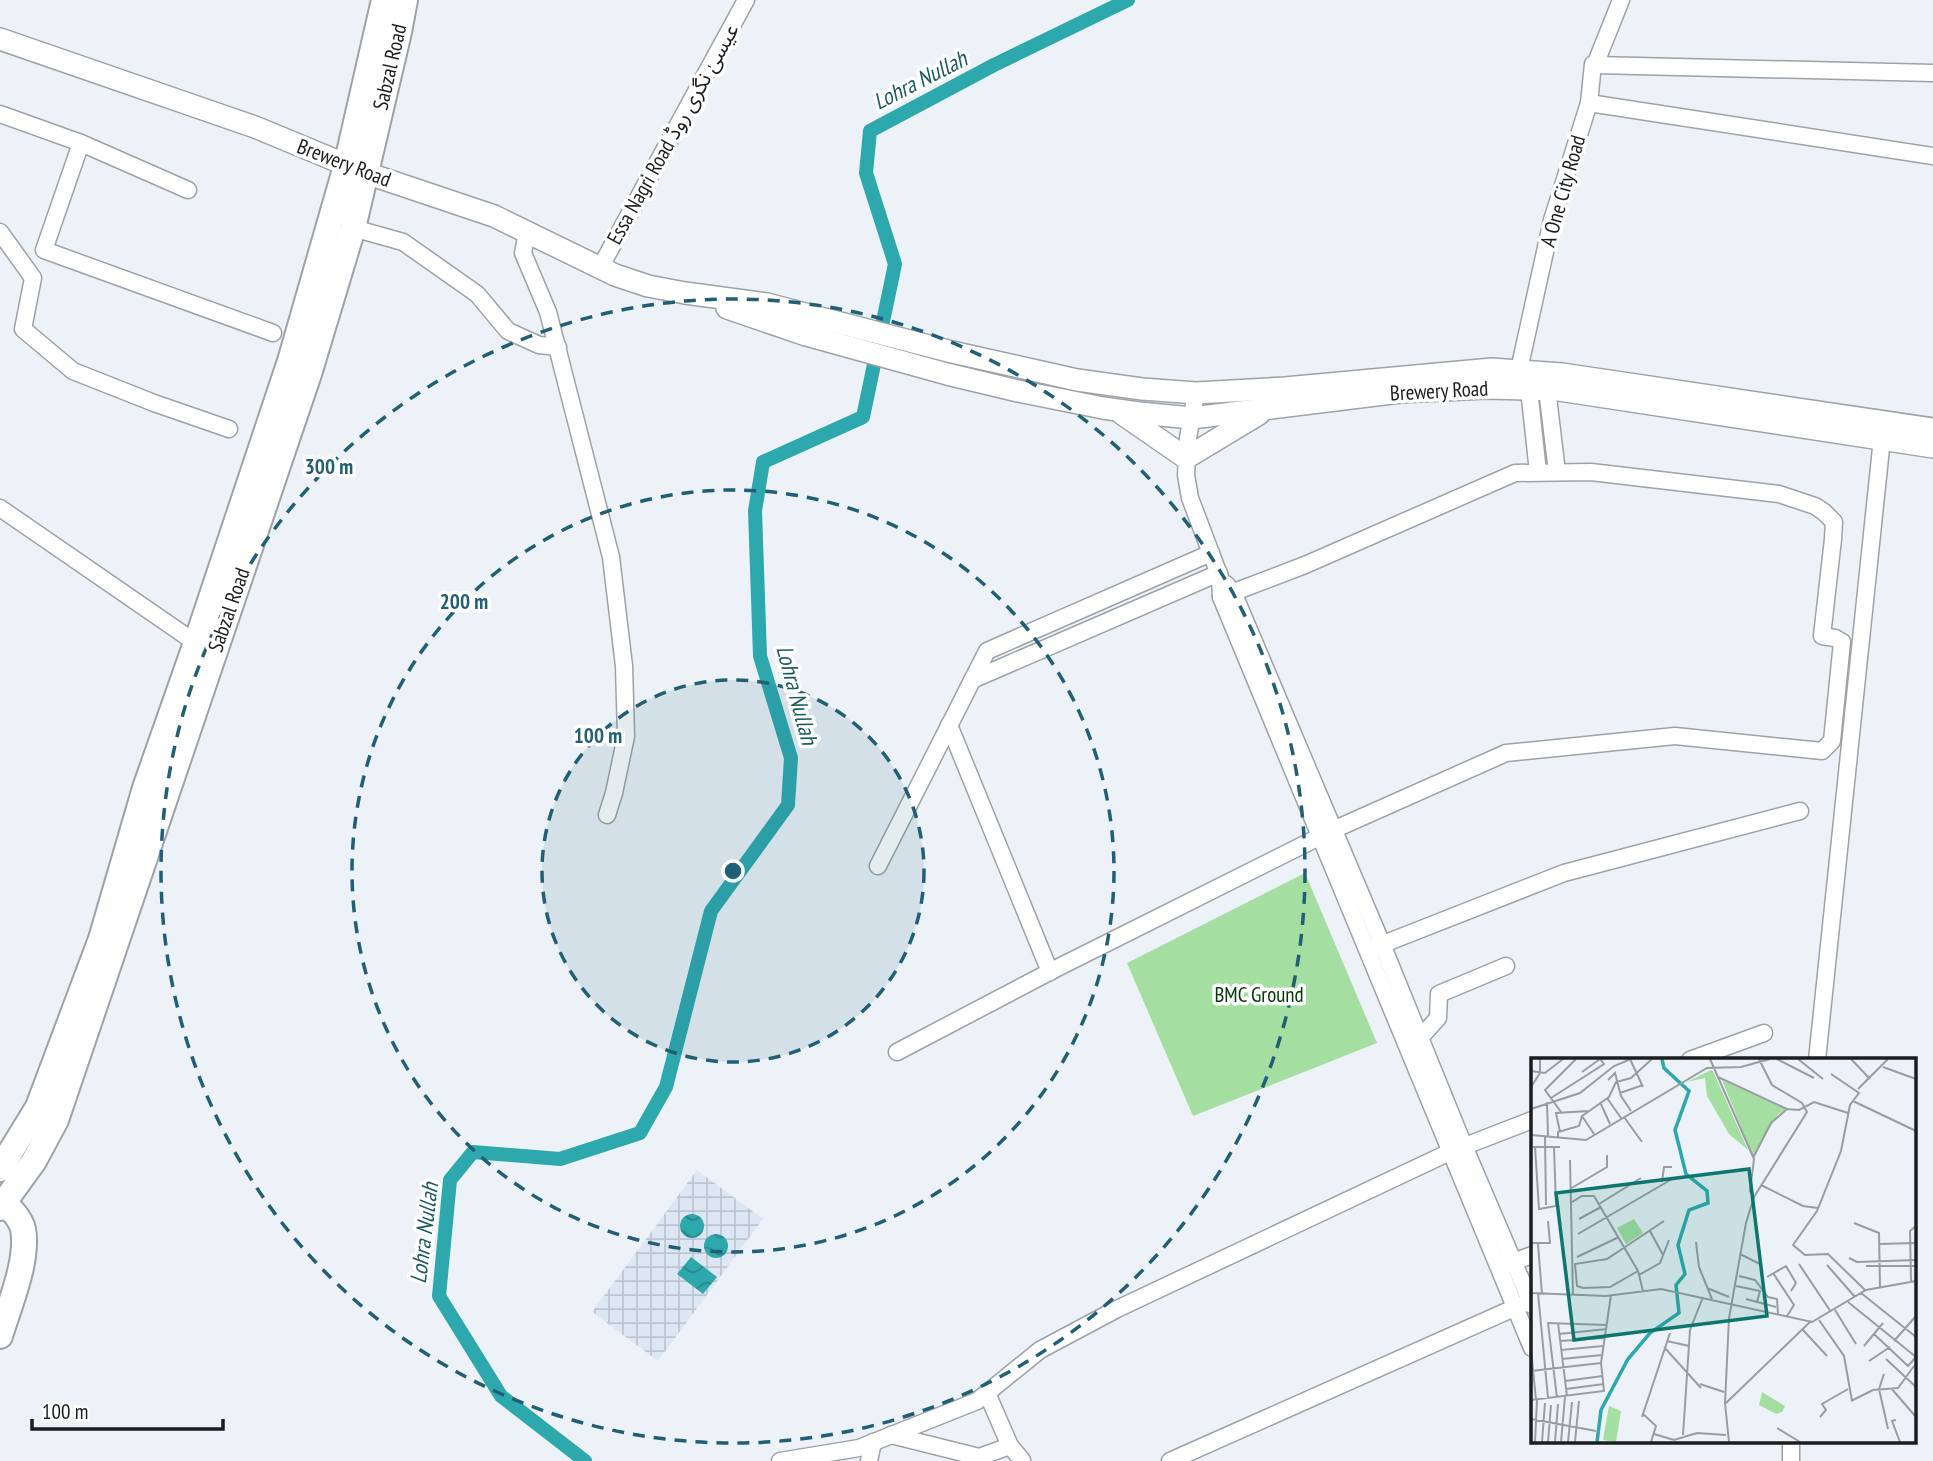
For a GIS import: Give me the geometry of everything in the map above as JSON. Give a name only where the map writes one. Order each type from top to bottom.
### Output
[{"type":"main road","name":"Sabzal Road","points":[[0,1169],[38,1107],[101,939],[145,788],[196,643],[219,606],[309,374],[353,228],[356,169],[384,0]]},
{"type":"main road","name":"Sabzal Road","points":[[0,1336],[24,1248],[23,1226],[2,1203],[34,1161],[56,1120],[219,606],[290,361],[356,169],[399,32],[405,0]]},
{"type":"main road","name":"Brewery Road","points":[[0,39],[255,127],[356,169],[494,216],[615,275],[648,286],[767,304],[952,352],[1077,380],[1196,393],[1285,388],[1492,369],[1527,384],[1883,431],[1933,429]]},
{"type":"main road","name":"Brewery Road","points":[[685,293],[806,335],[947,374],[1116,410],[1192,418],[1400,393],[1527,384],[1562,374],[1883,431],[1933,447]]},
{"type":"main road","points":[[1116,410],[1186,458],[1268,409]]},
{"type":"street","name":"Essa Nagri Road عیسیٰ نگری روڈ","points":[[600,268],[746,0]]},
{"type":"street","name":"A One City Road","points":[[1527,384],[1552,220],[1589,103],[1593,64],[1595,65],[1621,0]]},
{"type":"street","points":[[1595,65],[1933,73]]},
{"type":"street","points":[[1589,103],[1933,156]]},
{"type":"street","points":[[0,114],[81,143],[188,190]]},
{"type":"street","points":[[81,143],[44,250],[273,333]]},
{"type":"street","points":[[353,228],[403,242],[477,294],[508,331],[539,345],[558,347]]},
{"type":"street","points":[[0,232],[33,278],[23,329],[73,371],[229,429]]},
{"type":"street","points":[[527,232],[523,253],[548,312],[611,557],[624,666],[626,736],[607,815]]},
{"type":"street","points":[[1527,384],[1557,472]]},
{"type":"street","points":[[1527,384],[1538,472]]},
{"type":"street","points":[[1170,1461],[1515,1307],[1531,1303],[1507,1265],[1219,575],[1190,498],[1186,458],[1196,393]]},
{"type":"street","points":[[1817,1058],[1883,431]]},
{"type":"street","points":[[897,1052],[1326,833],[1506,753],[1675,736],[1822,751],[1832,741],[1842,642],[1822,636],[1834,522],[1815,506],[1779,494],[1591,472],[1515,473],[1305,565],[1227,594]]},
{"type":"street","points":[[0,508],[196,643]]},
{"type":"street","points":[[878,866],[987,651],[1211,553]]},
{"type":"street","points":[[972,680],[1219,575]]},
{"type":"street","points":[[949,726],[1050,972]]},
{"type":"street","points":[[1375,947],[1564,873],[1800,811]]},
{"type":"street","points":[[1375,947],[1420,1038],[1458,1149]]},
{"type":"street","points":[[1420,1038],[1438,1018],[1439,994],[1506,966]]},
{"type":"street","points":[[1695,1058],[1764,1033]]},
{"type":"street","points":[[780,1461],[859,1448],[977,1401],[1040,1350],[1117,1309],[1458,1149],[1531,1120]]},
{"type":"street","points":[[1507,1265],[1531,1255]]},
{"type":"street","points":[[1507,1265],[1515,1307],[1531,1346]]},
{"type":"street","points":[[987,1393],[1010,1446],[1022,1460]]},
{"type":"street","points":[[891,1435],[978,1459],[1010,1446]]},
{"type":"street","points":[[869,1461],[873,1442]]},
{"type":"shaded area","points":[[697,1170],[763,1219],[658,1361],[592,1312]]},
{"type":"green space","name":"BMC Ground","points":[[1305,873],[1377,1043],[1193,1116],[1127,963]]},
{"type":"water","points":[[692,1214],[703,1221],[704,1226],[697,1237],[692,1238],[681,1231],[680,1226],[687,1215]]},
{"type":"water","points":[[716,1234],[727,1241],[728,1246],[721,1257],[716,1258],[705,1251],[704,1246],[711,1235]]},
{"type":"water","points":[[691,1257],[717,1277],[703,1294],[677,1274]]},
{"type":"waterway","name":"Lohra Nullah","points":[[585,1461],[501,1396],[439,1296],[450,1180],[473,1152],[560,1159],[640,1133],[666,1087],[711,911],[788,805],[791,758],[760,656],[755,511],[763,462],[863,417],[895,264],[866,173],[870,131],[994,65],[1128,0]]}]
